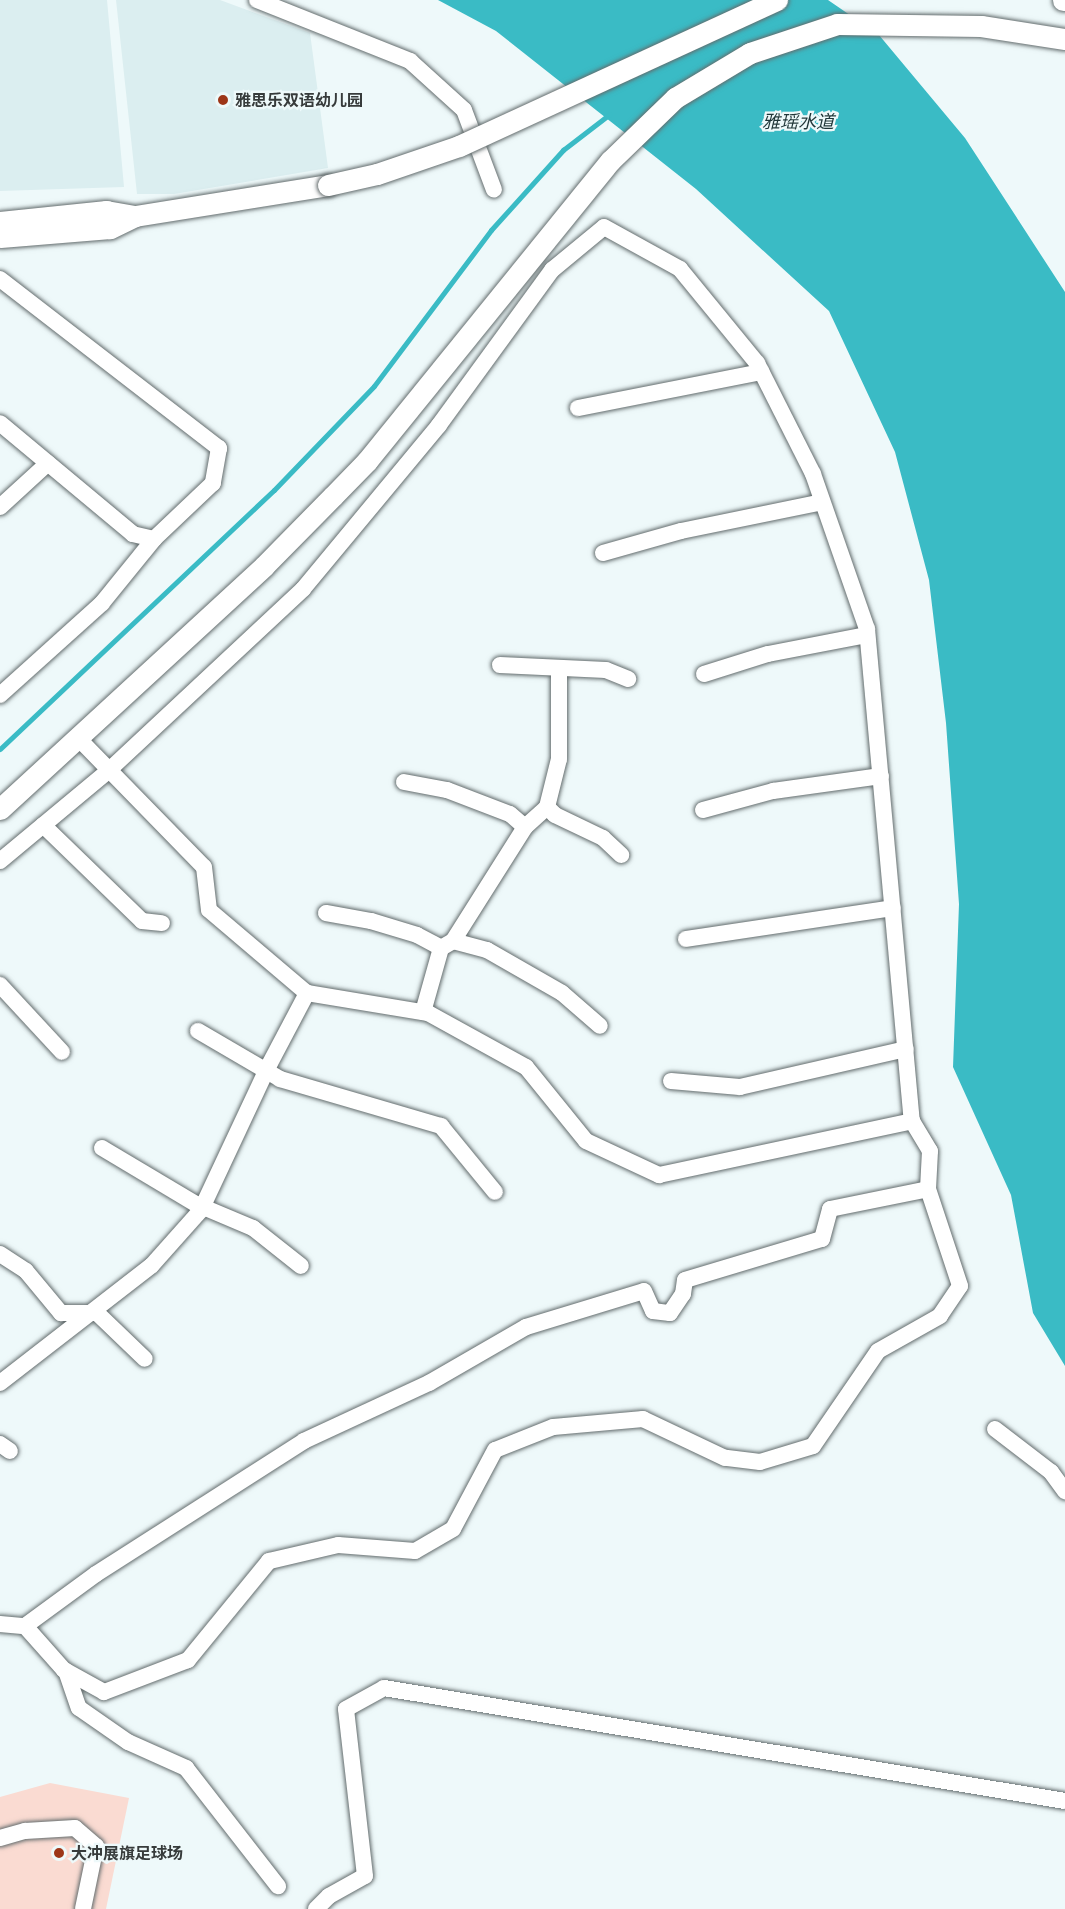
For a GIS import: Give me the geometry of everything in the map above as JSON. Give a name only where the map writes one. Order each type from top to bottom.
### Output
[{"type":"street","points":[[258,0],[410,61],[464,110],[494,190]]},
{"type":"street","points":[[0,237],[110,228],[135,216],[328,185],[377,174],[480,137],[777,0]]},
{"type":"street","points":[[0,809],[264,566],[367,460],[610,161],[675,99],[724,67],[781,40],[837,24],[981,26],[1065,39]]},
{"type":"street","points":[[0,222],[106,211],[135,216]]},
{"type":"street","points":[[0,861],[107,772],[303,589],[439,425],[552,270],[604,227],[680,269],[761,372],[813,474],[867,635],[912,1120],[930,1151],[928,1189],[960,1286],[940,1316],[878,1351],[813,1446],[760,1462],[725,1458],[643,1419],[552,1427],[495,1450],[453,1530],[415,1551],[338,1545],[269,1561],[188,1660],[104,1692],[66,1671],[25,1626]]},
{"type":"street","points":[[0,279],[219,448],[213,483],[154,539],[102,603],[0,695]]},
{"type":"street","points":[[578,408],[761,372]]},
{"type":"street","points":[[0,423],[133,534],[154,539]]},
{"type":"street","points":[[0,507],[48,463]]},
{"type":"street","points":[[603,553],[681,531],[822,502]]},
{"type":"street","points":[[704,674],[768,654],[867,635]]},
{"type":"street","points":[[500,665],[606,670],[628,679]]},
{"type":"street","points":[[423,1012],[447,945],[525,827],[547,807],[560,759],[559,668]]},
{"type":"street","points":[[78,738],[107,772],[204,867],[209,910],[307,993],[423,1012],[526,1067],[586,1141],[659,1175],[912,1120]]},
{"type":"street","points":[[703,810],[773,791],[880,776]]},
{"type":"street","points":[[404,782],[447,790],[510,814],[525,827]]},
{"type":"street","points":[[547,807],[555,815],[603,838],[621,855]]},
{"type":"street","points":[[43,825],[142,921],[162,923]]},
{"type":"street","points":[[686,939],[893,908]]},
{"type":"street","points":[[326,913],[371,921],[447,945],[496,955],[562,993],[600,1026]]},
{"type":"street","points":[[0,985],[62,1052]]},
{"type":"street","points":[[0,1383],[152,1264],[201,1210],[268,1067],[307,993]]},
{"type":"street","points":[[198,1031],[280,1079],[441,1126],[495,1192]]},
{"type":"street","points":[[670,1081],[740,1087],[906,1049]]},
{"type":"street","points":[[102,1148],[195,1204],[253,1228],[301,1266]]},
{"type":"street","points":[[0,1624],[25,1626],[96,1574],[304,1441],[429,1383],[526,1327],[644,1291],[652,1311],[670,1313],[683,1294],[685,1280],[822,1239],[830,1209],[928,1189]]},
{"type":"street","points":[[0,1254],[26,1270],[61,1313],[97,1313],[144,1359]]},
{"type":"street","points":[[995,1429],[1052,1472],[1065,1491]]},
{"type":"street","points":[[66,1671],[79,1708],[128,1742],[186,1768],[278,1887]]},
{"type":"street","points":[[316,1909],[329,1896],[366,1876],[346,1709],[384,1688],[1065,1802]]},
{"type":"street","points":[[0,1838],[25,1831],[75,1828],[96,1846],[83,1909]]},
{"type":"shaded area","points":[[0,0],[107,0],[124,187],[0,191]]},
{"type":"shaded area","name":"雅思乐双语幼儿园","points":[[116,0],[220,0],[310,33],[328,168],[174,194],[137,194]]},
{"type":"shaded area","name":"大冲展旗足球场","points":[[50,1783],[129,1798],[106,1909],[0,1909],[0,1797]]},
{"type":"water","name":"雅瑶水道","points":[[438,0],[828,0],[879,35],[965,138],[1065,292],[1065,1366],[1033,1313],[1011,1195],[953,1067],[959,904],[946,723],[929,580],[895,452],[829,311],[696,189],[496,31]]},
{"type":"waterway","points":[[0,749],[274,490],[374,386],[491,230],[563,150],[610,114]]},
{"type":"place","name":"雅思乐双语幼儿园","points":[[223,100]]},
{"type":"place","name":"大冲展旗足球场","points":[[59,1853]]}]
